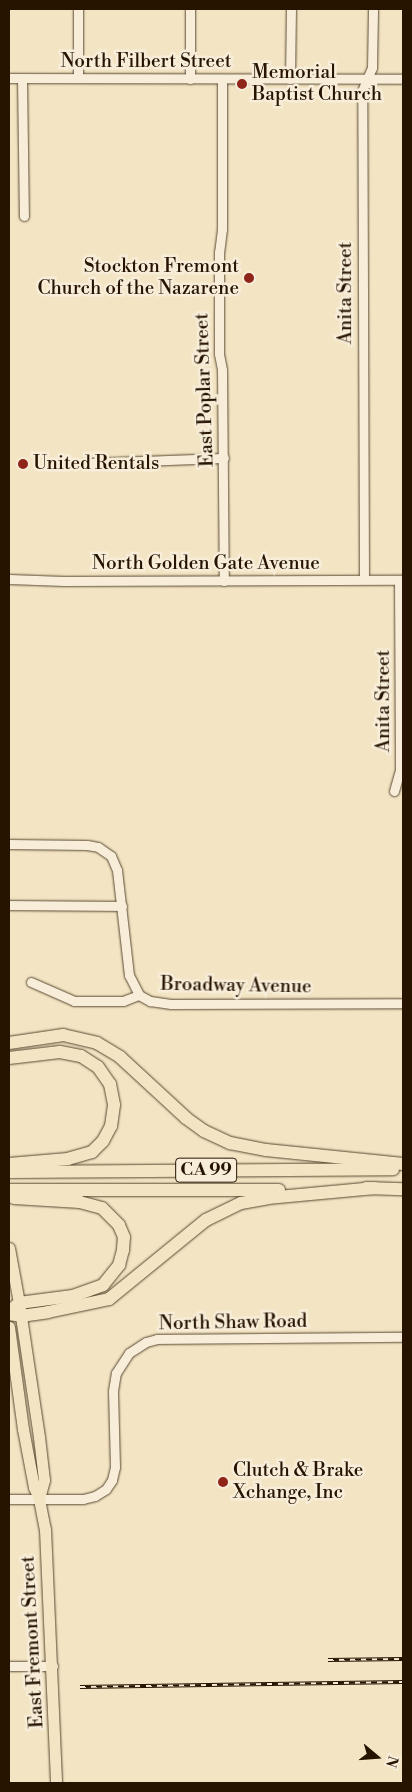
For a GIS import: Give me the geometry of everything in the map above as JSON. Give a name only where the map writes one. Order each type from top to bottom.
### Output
[{"type":"highway","points":[[9,1043],[63,1035],[97,1043],[120,1057],[192,1123],[230,1143],[266,1150],[403,1164]]},
{"type":"highway","points":[[9,1058],[60,1052],[81,1056],[98,1068],[110,1084],[114,1105],[111,1126],[103,1141],[92,1152],[68,1159],[9,1164]]},
{"type":"highway","name":"CA 99","points":[[9,1172],[403,1169]]},
{"type":"highway","points":[[15,1311],[76,1307],[109,1299],[122,1291],[206,1220],[231,1206],[268,1198],[375,1188]]},
{"type":"highway","name":"CA 99","points":[[9,1190],[403,1188]]},
{"type":"highway","points":[[9,1198],[80,1202],[102,1208],[119,1225],[124,1237],[124,1250],[119,1265],[103,1285],[73,1296],[15,1311]]},
{"type":"main road","name":"East Fremont Street","points":[[9,1248],[15,1311],[44,1480],[39,1500]]},
{"type":"main road","name":"East Fremont Street","points":[[9,1326],[23,1429],[34,1488],[39,1500],[45,1529],[53,1666],[56,1783]]},
{"type":"street","points":[[78,9],[78,78]]},
{"type":"street","points":[[190,9],[190,79]]},
{"type":"street","points":[[290,79],[291,9]]},
{"type":"street","name":"Anita Street","points":[[364,580],[362,91],[372,68],[373,9]]},
{"type":"street","name":"North Filbert Street","points":[[9,78],[403,79]]},
{"type":"street","points":[[22,78],[24,216]]},
{"type":"street","name":"East Poplar Street","points":[[222,79],[222,229],[219,252],[219,354],[222,370],[224,458],[224,581]]},
{"type":"street","points":[[86,463],[224,458]]},
{"type":"street","name":"North Golden Gate Avenue","points":[[9,579],[401,580]]},
{"type":"street","name":"Anita Street","points":[[394,791],[400,770],[401,580]]},
{"type":"street","name":"Broadway Avenue","points":[[9,844],[87,844],[104,850],[116,864],[129,975],[139,995],[150,1001],[170,1004],[403,1003]]},
{"type":"street","points":[[9,905],[122,906]]},
{"type":"street","points":[[31,982],[74,1001],[124,1001],[139,995]]},
{"type":"street","name":"North Shaw Road","points":[[9,1499],[89,1498],[101,1493],[109,1484],[115,1468],[114,1380],[124,1359],[133,1350],[146,1342],[166,1339],[403,1338]]},
{"type":"street","points":[[9,1666],[53,1666]]},
{"type":"railway","points":[[328,1660],[403,1659]]},
{"type":"railway","points":[[80,1687],[403,1682]]},
{"type":"place","name":"Memorial Baptist Church","points":[[242,84]]},
{"type":"place","name":"Stockton Fremont Church of the Nazarene","points":[[249,278]]},
{"type":"place","name":"United Rentals","points":[[23,464]]},
{"type":"place","name":"Clutch & Brake Xchange, Inc","points":[[223,1482]]}]
